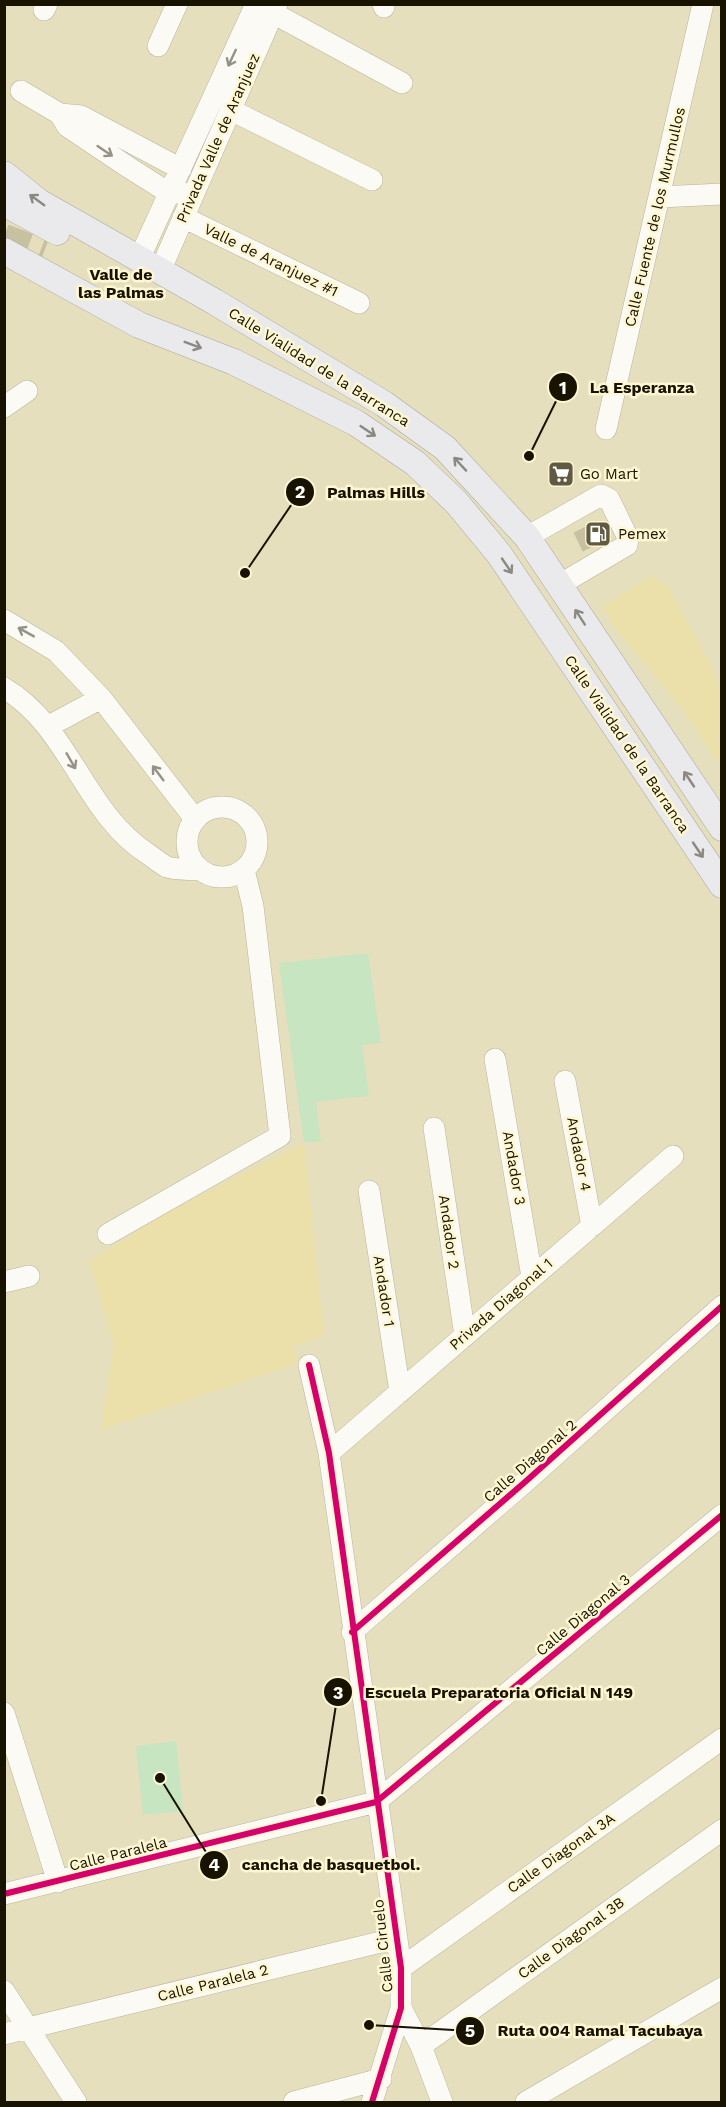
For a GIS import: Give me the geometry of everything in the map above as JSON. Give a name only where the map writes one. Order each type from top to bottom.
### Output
[{"type":"main road","points":[[4,174],[39,202],[156,275]]},
{"type":"main road","points":[[4,203],[156,275]]},
{"type":"main road","name":"Calle Vialidad de la Barranca","points":[[4,251],[139,325],[234,362],[356,423],[415,463],[456,502],[499,554],[722,885]]},
{"type":"main road","points":[[44,252],[115,294],[139,325]]},
{"type":"main road","name":"Calle Vialidad de la Barranca","points":[[156,275],[215,302],[384,404],[445,448],[527,537],[722,828]]},
{"type":"main road","points":[[301,396],[318,365]]},
{"type":"street","points":[[158,46],[177,4]]},
{"type":"street","name":"Calle Fuente de los Murmullos","points":[[606,429],[703,4]]},
{"type":"street","points":[[269,7],[402,83]]},
{"type":"street","name":"Privada Valle de Aranjuez","points":[[156,275],[231,110],[269,7]]},
{"type":"street","name":"Privada Valle de Aranjuez","points":[[156,275],[169,193],[269,7]]},
{"type":"street","points":[[21,91],[60,114],[81,116],[180,170]]},
{"type":"street","points":[[231,110],[372,180]]},
{"type":"street","points":[[60,114],[67,126],[169,193],[195,192]]},
{"type":"street","points":[[660,197],[722,194]]},
{"type":"street","name":"Valle de Aranjuez #1","points":[[183,218],[359,303]]},
{"type":"street","points":[[4,408],[27,391]]},
{"type":"street","points":[[527,537],[578,520],[601,495],[609,499],[629,542],[597,556],[559,585]]},
{"type":"street","points":[[4,620],[56,651],[101,698],[195,819]]},
{"type":"street","points":[[4,688],[22,698],[49,726],[91,795],[129,842],[168,867],[200,870],[222,878],[244,870],[257,850],[254,827],[248,817],[227,806],[204,811],[195,819],[186,840],[187,851],[200,870]]},
{"type":"street","points":[[49,726],[101,698]]},
{"type":"street","points":[[108,1234],[280,1136],[253,906],[244,870]]},
{"type":"street","name":"Andador 3","points":[[495,1059],[532,1277]]},
{"type":"street","name":"Andador 4","points":[[565,1081],[592,1226]]},
{"type":"street","name":"Andador 2","points":[[434,1128],[465,1336]]},
{"type":"street","name":"Privada Diagonal 1","points":[[329,1453],[673,1156]]},
{"type":"street","name":"Andador 1","points":[[369,1191],[399,1392]]},
{"type":"street","points":[[4,1282],[29,1276]]},
{"type":"street","name":"Calle Diagonal 2","points":[[352,1632],[525,1482],[722,1306]]},
{"type":"street","name":"Calle Ciruelo","points":[[309,1365],[329,1453],[352,1632],[401,1968],[401,2008]]},
{"type":"street","name":"Calle Diagonal 3","points":[[376,1802],[722,1515]]},
{"type":"street","points":[[4,1713],[58,1882]]},
{"type":"street","name":"Calle Diagonal 3A","points":[[401,1968],[722,1739]]},
{"type":"street","name":"Calle Paralela","points":[[4,1894],[376,1802]]},
{"type":"street","name":"Calle Diagonal 3B","points":[[421,2046],[722,1830]]},
{"type":"street","name":"Calle Paralela 2","points":[[4,2034],[397,1938]]},
{"type":"street","points":[[526,2103],[722,1988]]},
{"type":"street","points":[[4,1991],[76,2103]]},
{"type":"street","points":[[401,2008],[421,2046],[442,2103]]},
{"type":"street","points":[[372,2103],[401,2008]]},
{"type":"street","points":[[294,2103],[381,2079]]},
{"type":"shaded area","points":[[651,575],[669,587],[713,669],[722,695],[721,759],[717,762],[680,706],[621,636],[602,607]]},
{"type":"shaded area","points":[[304,1143],[324,1335],[293,1347],[298,1363],[101,1430],[114,1345],[89,1261],[177,1207]]},
{"type":"green space","points":[[368,953],[381,1043],[362,1045],[369,1096],[316,1102],[321,1141],[304,1143],[279,963]]},
{"type":"green space","points":[[176,1741],[183,1811],[143,1815],[136,1746]]},
{"type":"tunnel","points":[[4,237],[44,252]]},
{"type":"tunnel","points":[[583,528],[594,551]]},
{"type":"cycle path","points":[[352,1632],[525,1482],[722,1306]]},
{"type":"cycle path","points":[[309,1365],[329,1453],[401,1968],[401,2008],[372,2102]]},
{"type":"cycle path","points":[[4,1894],[376,1802],[722,1515]]},
{"type":"place","name":"La Esperanza","points":[[529,456]]},
{"type":"place","name":"Go Mart","points":[[561,474]]},
{"type":"place","name":"Pemex","points":[[598,534]]},
{"type":"place","name":"Palmas Hills","points":[[245,573]]},
{"type":"place","name":"cancha de basquetbol.","points":[[160,1778]]},
{"type":"place","name":"Escuela Preparatoria Oficial N 149","points":[[321,1801]]},
{"type":"place","name":"Ruta 004 Ramal Tacubaya","points":[[369,2025]]},
{"type":"district","name":"Valle de las Palmas","points":[[121,283]]}]
